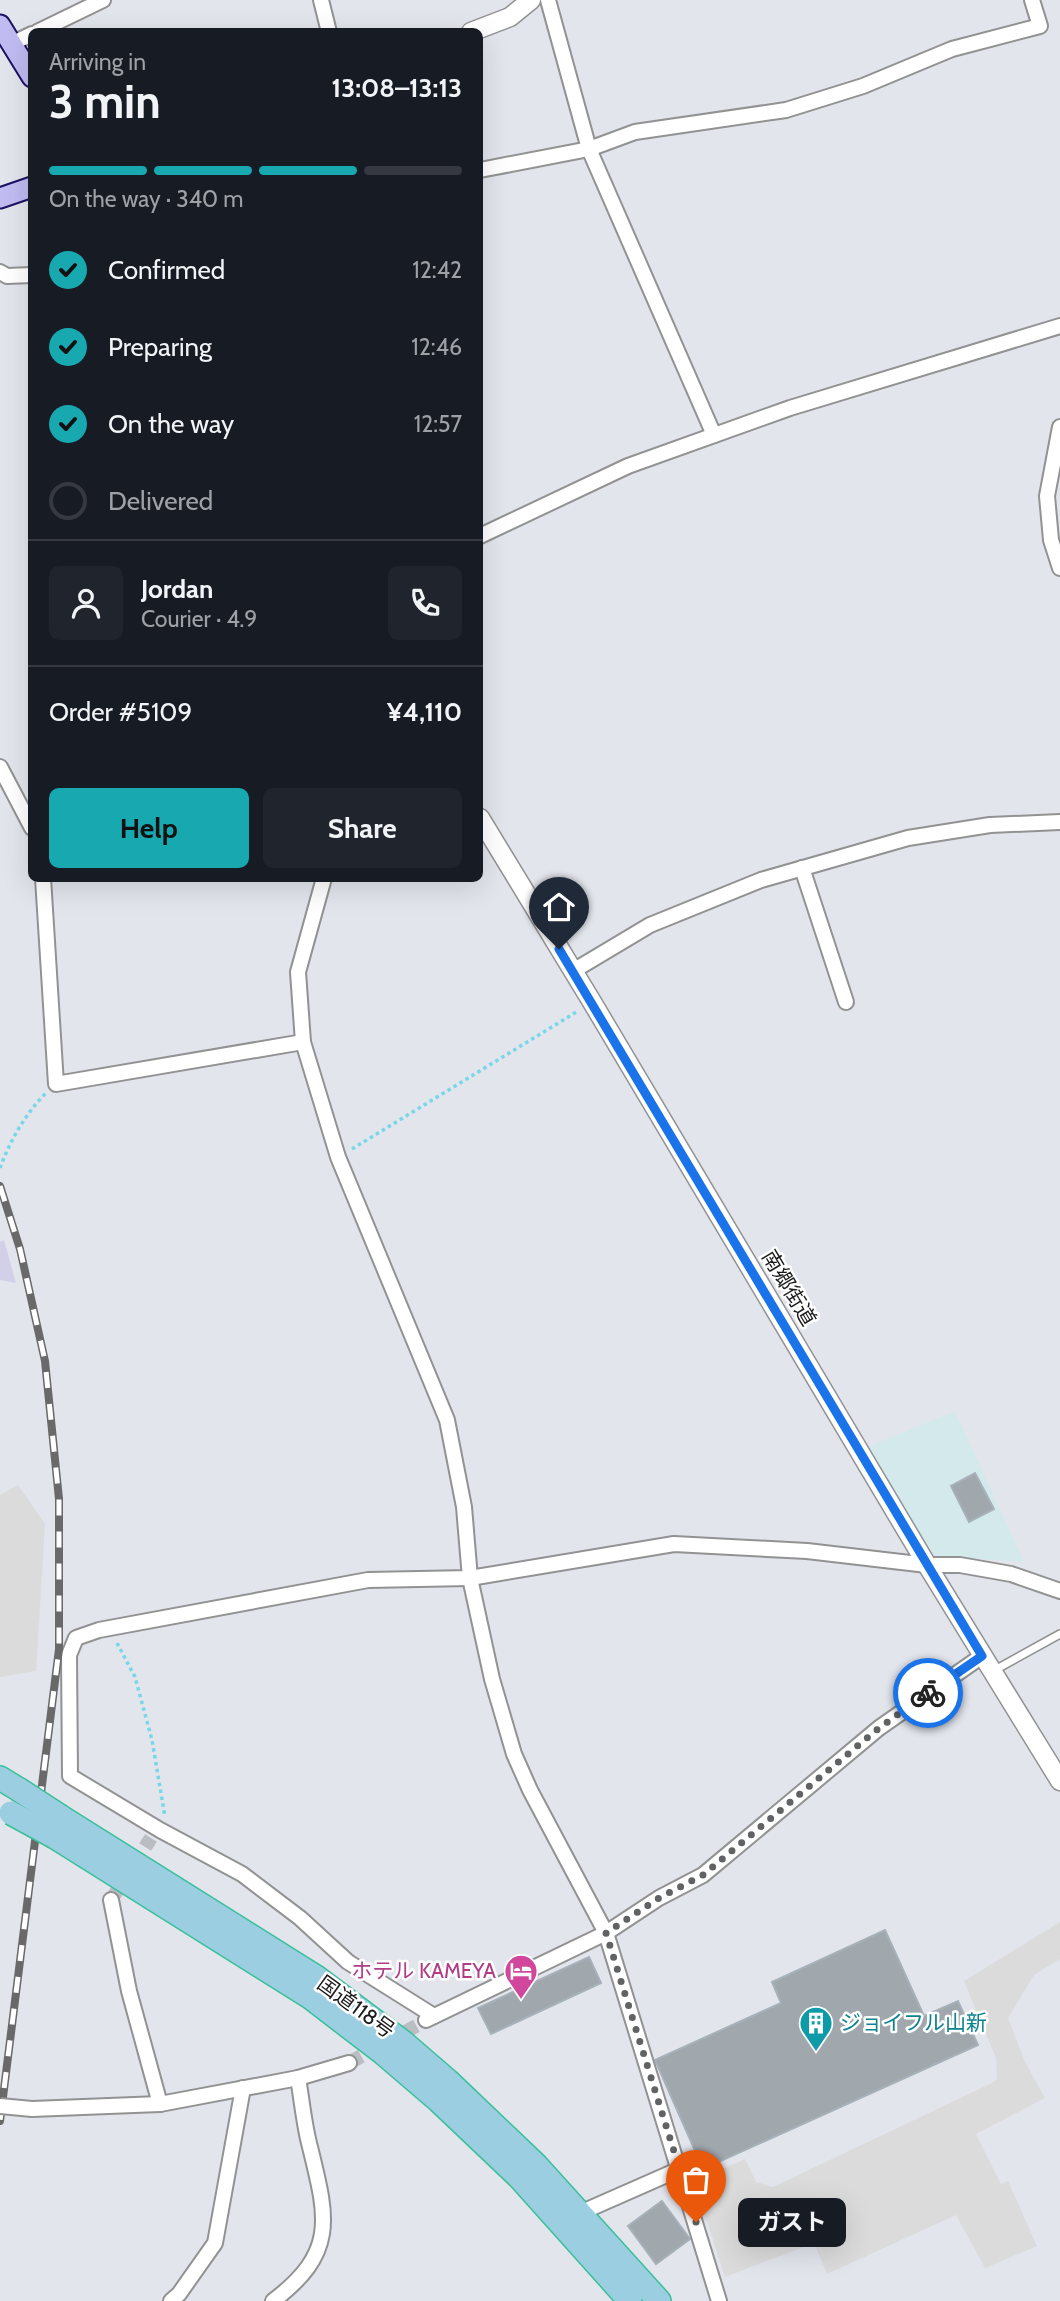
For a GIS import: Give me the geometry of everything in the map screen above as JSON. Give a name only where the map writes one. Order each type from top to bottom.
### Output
[{"type":"highway","name":"国道118号","points":[[9,1784],[58,1827],[310,1997],[383,2053],[439,2101],[520,2178],[630,2301]]},
{"type":"highway","name":"国道118号","points":[[6,1810],[58,1827],[316,1978],[404,2043],[536,2165],[659,2301]]},
{"type":"main road","points":[[0,24],[28,71]]},
{"type":"main road","points":[[0,198],[28,188]]},
{"type":"street","points":[[45,28],[103,0]]},
{"type":"street","points":[[321,0],[328,28]]},
{"type":"street","points":[[481,28],[510,17],[531,0]]},
{"type":"street","points":[[548,0],[589,149],[714,435]]},
{"type":"street","points":[[483,169],[589,149],[635,132],[786,110],[863,86],[952,49],[1040,26],[1032,0]]},
{"type":"street","points":[[11,44],[28,36]]},
{"type":"street","points":[[0,272],[7,276],[28,275]]},
{"type":"street","points":[[483,535],[628,466],[790,408],[1060,326]]},
{"type":"street","points":[[1060,427],[1047,496],[1051,540],[1060,568]]},
{"type":"street","points":[[0,768],[28,820]]},
{"type":"street","points":[[573,971],[650,925],[761,880],[908,838],[990,825],[1060,821]]},
{"type":"street","name":"南郷街道","points":[[483,823],[927,1565],[1060,1781]]},
{"type":"street","points":[[802,868],[846,1002]]},
{"type":"street","points":[[43,882],[56,1084],[303,1042]]},
{"type":"street","points":[[323,882],[298,972],[303,1042],[338,1157],[447,1420],[464,1507],[470,1578],[492,1679],[514,1754],[530,1790],[606,1933],[719,2301]]},
{"type":"street","points":[[988,1663],[879,1728],[703,1875],[659,1898],[606,1933],[430,2018],[348,1962],[300,1918],[242,1874],[160,1834],[70,1776],[69,1655],[76,1638],[110,1629],[368,1580],[470,1578],[674,1544],[807,1551],[927,1565],[960,1565],[1010,1574],[1060,1591]]},
{"type":"street","points":[[111,1900],[129,1991],[160,2104]]},
{"type":"street","points":[[0,2106],[32,2109],[160,2104],[298,2078],[349,2063]]},
{"type":"street","points":[[273,2301],[309,2267],[324,2226],[323,2199],[309,2143],[298,2078]]},
{"type":"street","points":[[171,2301],[179,2294],[215,2243],[243,2088]]},
{"type":"street","points":[[580,2213],[680,2169]]},
{"type":"lane","points":[[988,1663],[1060,1634]]},
{"type":"path","points":[[338,1157],[592,1002]]},
{"type":"path","points":[[0,1168],[6,1152],[35,1104],[56,1084]]},
{"type":"path","points":[[110,1629],[135,1677],[152,1740],[160,1834]]},
{"type":"shaded area","points":[[4,1240],[16,1283],[0,1280],[0,1242]]},
{"type":"shaded area","points":[[955,1411],[1024,1562],[929,1555],[865,1448]]},
{"type":"shaded area","points":[[18,1485],[45,1524],[36,1671],[0,1677],[0,1495]]},
{"type":"shaded area","points":[[1060,1922],[1060,1959],[1034,1975],[1008,2018],[1025,2062],[1045,2098],[976,2134],[1001,2184],[1008,2181],[1037,2246],[985,2268],[956,2215],[827,2274],[814,2243],[725,2277],[694,2182],[745,2159],[756,2182],[773,2187],[992,2083],[997,2079],[996,2058],[964,1981]]},
{"type":"building","points":[[975,1473],[994,1509],[969,1522],[951,1486]]},
{"type":"building","name":"ジョイフル山新","points":[[885,1930],[924,2016],[958,2001],[978,2045],[703,2169],[655,2060],[781,2003],[772,1982]]},
{"type":"building","points":[[589,1957],[601,1983],[491,2034],[478,2008]]},
{"type":"building","points":[[662,2201],[690,2239],[656,2264],[628,2226]]},
{"type":"tunnel","points":[[111,1900],[151,1838]]},
{"type":"tunnel","points":[[349,2063],[425,2021]]},
{"type":"railway","points":[[0,1186],[20,1249],[45,1361],[59,1499],[59,1649],[0,2121]]},
{"type":"way so far","points":[[696,2222],[606,1933],[659,1898],[703,1875],[879,1728],[928,1693]]},
{"type":"place","name":"ホテル KAMEYA","points":[[521,2001]]},
{"type":"place","name":"ジョイフル山新","points":[[816,2053]]},
{"type":"place","name":"ガスト","points":[[696,2222]]},
{"type":"route","points":[[559,949],[982,1656],[928,1693]]}]
